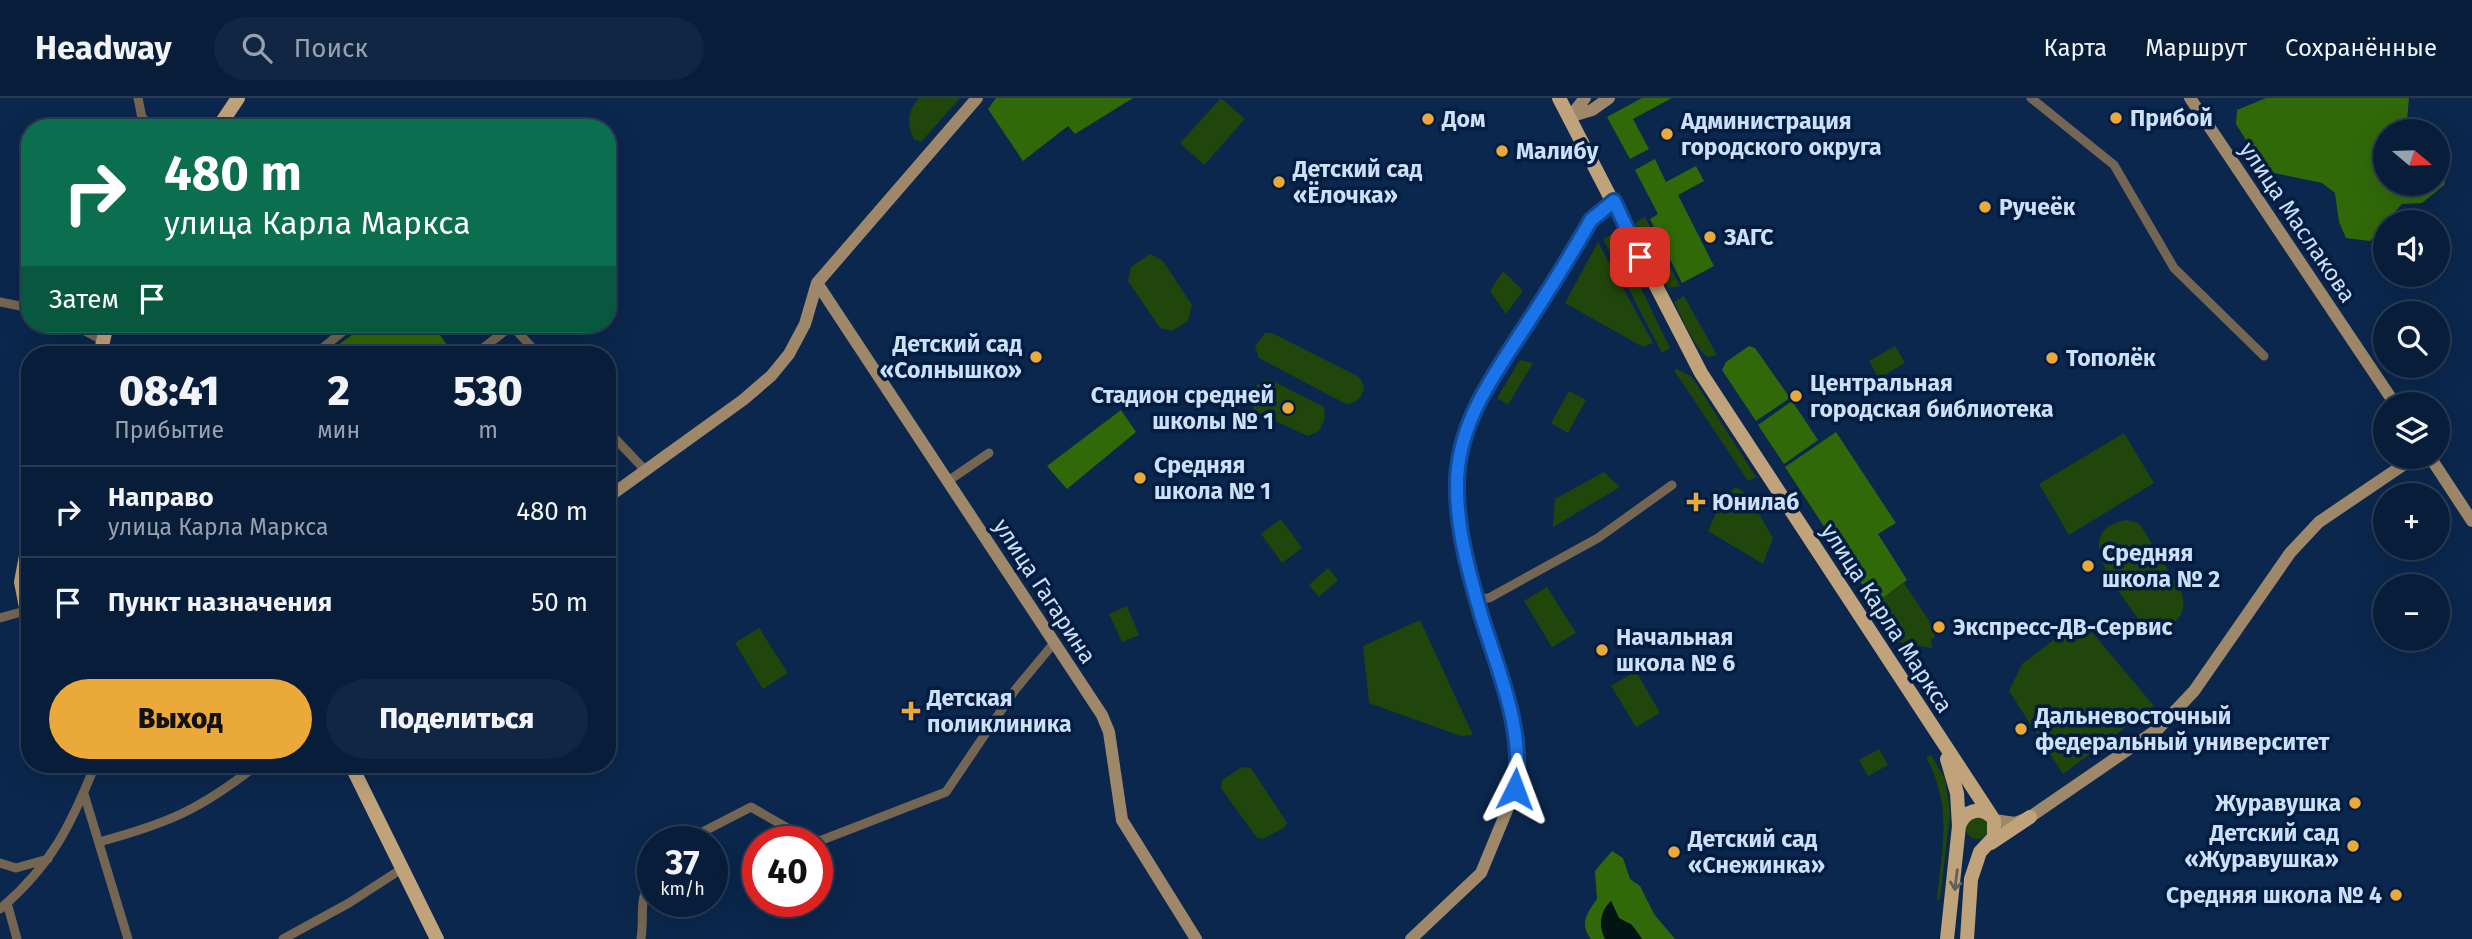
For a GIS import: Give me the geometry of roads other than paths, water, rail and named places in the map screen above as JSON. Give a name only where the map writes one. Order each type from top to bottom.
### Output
[{"type":"main road","points":[[224,119],[239,98]]},
{"type":"main road","name":"улица Карла Маркса","points":[[1552,98],[1569,117]]},
{"type":"main road","name":"улица Карла Маркса","points":[[1559,98],[1614,201],[1652,283],[1701,373],[1941,741]]},
{"type":"main road","points":[[101,346],[104,333]]},
{"type":"main road","points":[[1941,741],[1993,818],[1996,832],[1988,845]]},
{"type":"main road","points":[[1941,741],[1957,793],[1959,828],[1947,939]]},
{"type":"main road","points":[[355,773],[437,939]]},
{"type":"main road","points":[[1988,845],[1968,845],[1959,828],[1963,818],[1973,811],[1984,811],[1993,818]]},
{"type":"main road","points":[[1967,939],[1971,879],[1980,852],[2030,817]]},
{"type":"street","points":[[138,98],[143,119]]},
{"type":"street","points":[[616,491],[743,400],[771,376],[789,354],[805,324],[817,283],[976,98]]},
{"type":"street","points":[[1569,117],[1586,98]]},
{"type":"street","points":[[1569,117],[1592,110],[1609,98]]},
{"type":"street","points":[[2031,98],[2114,165],[2174,268],[2264,356]]},
{"type":"street","name":"улица Маслакова","points":[[2190,98],[2387,392]]},
{"type":"street","points":[[1411,939],[1481,873],[1512,798],[1518,774],[1512,718],[1476,599],[1462,537],[1457,486],[1460,454],[1483,389],[1591,220],[1614,201]]},
{"type":"street","name":"улица Гагарина","points":[[817,283],[1110,732],[1122,820],[1196,939]]},
{"type":"street","points":[[0,302],[21,306]]},
{"type":"street","points":[[89,333],[102,340]]},
{"type":"street","points":[[325,346],[341,333]]},
{"type":"street","points":[[486,346],[503,333]]},
{"type":"street","points":[[616,439],[645,470]]},
{"type":"street","points":[[948,481],[989,453]]},
{"type":"street","points":[[1993,818],[2015,824],[2030,817],[2158,729],[2194,691],[2290,553],[2319,522],[2397,469]]},
{"type":"street","points":[[2438,469],[2472,521]]},
{"type":"street","points":[[1476,599],[1489,598],[1598,538],[1672,485]]},
{"type":"street","points":[[0,618],[21,612]]},
{"type":"street","points":[[714,826],[751,807],[810,841],[822,840],[946,792],[1015,690],[1054,643]]},
{"type":"street","points":[[17,939],[3,906],[51,858],[92,773]]},
{"type":"street","points":[[99,842],[173,820],[220,794],[247,773]]},
{"type":"street","points":[[84,794],[128,939]]},
{"type":"street","points":[[0,863],[16,868],[51,858]]},
{"type":"street","points":[[283,939],[349,903],[403,868]]},
{"type":"street","points":[[641,939],[643,917]]},
{"type":"place","name":"Прибой","points":[[2116,118]]},
{"type":"place","name":"Дом","points":[[1428,119]]},
{"type":"place","name":"Администрация городского округа","points":[[1667,134]]},
{"type":"place","name":"Малибу","points":[[1502,151]]},
{"type":"place","name":"Детский сад «Ёлочка»","points":[[1279,182]]},
{"type":"place","name":"Ручеёк","points":[[1985,207]]},
{"type":"place","name":"ЗАГС","points":[[1710,237]]},
{"type":"place","name":"Детский сад «Солнышко»","points":[[1036,357]]},
{"type":"place","name":"Тополёк","points":[[2052,358]]},
{"type":"place","name":"Центральная городская библиотека","points":[[1796,396]]},
{"type":"place","name":"Стадион средней школы № 1","points":[[1288,408]]},
{"type":"place","name":"Средняя школа № 1","points":[[1140,478]]},
{"type":"place","name":"Юнилаб","points":[[1696,502]]},
{"type":"place","name":"Средняя школа № 2","points":[[2088,566]]},
{"type":"place","name":"Экспресс-ДВ-Сервис","points":[[1939,627]]},
{"type":"place","name":"Начальная школа № 6","points":[[1602,650]]},
{"type":"place","name":"Детская поликлиника","points":[[911,711]]},
{"type":"place","name":"Дальневосточный федеральный университет","points":[[2021,729]]},
{"type":"place","name":"Журавушка","points":[[2355,803]]},
{"type":"place","name":"Детский сад «Журавушка»","points":[[2353,846]]},
{"type":"place","name":"Детский сад «Снежинка»","points":[[1674,852]]},
{"type":"place","name":"Средняя школа № 4","points":[[2396,895]]}]
